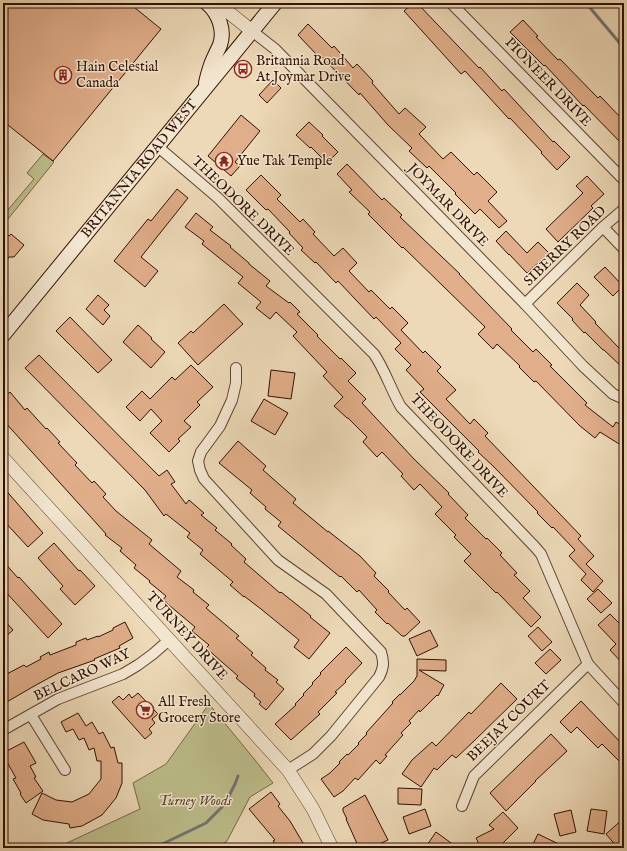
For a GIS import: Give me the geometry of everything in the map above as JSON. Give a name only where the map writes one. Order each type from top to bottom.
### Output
[{"type":"main road","points":[[204,89],[211,64],[222,37],[221,26],[218,18],[212,7],[207,3]]},
{"type":"main road","name":"BRITANNIA ROAD WEST","points":[[3,335],[274,3]]},
{"type":"street","points":[[217,3],[252,31]]},
{"type":"street","name":"PIONEER DRIVE","points":[[451,3],[624,180]]},
{"type":"street","name":"JOYMAR DRIVE","points":[[252,31],[275,49],[525,304],[583,366],[613,394],[624,399]]},
{"type":"street","name":"THEODORE DRIVE","points":[[157,146],[218,198],[374,354],[381,364],[401,407],[536,547],[541,554],[588,664],[624,703]]},
{"type":"street","name":"SIBERRY ROAD","points":[[525,304],[603,227],[624,209]]},
{"type":"street","points":[[603,227],[624,249]]},
{"type":"street","points":[[236,368],[236,383],[232,400],[220,426],[201,452],[198,461],[204,479],[278,560],[326,594],[381,652],[383,660],[383,668],[379,676],[332,736],[313,754],[288,770]]},
{"type":"street","name":"TURNEY DRIVE","points":[[3,458],[288,770],[313,809],[332,848]]},
{"type":"street","name":"BELCARO WAY","points":[[3,730],[58,699],[123,674],[148,658],[169,640]]},
{"type":"street","name":"BEEJAY COURT","points":[[462,806],[474,776],[588,664]]},
{"type":"street","points":[[31,715],[65,770]]},
{"type":"green space","points":[[43,154],[54,162],[8,219],[3,214],[3,207],[7,211],[34,179],[27,173]]},
{"type":"green space","name":"Turney Woods","points":[[209,704],[273,783],[250,797],[227,841],[218,848],[56,848],[140,809],[133,783],[166,764]]},
{"type":"building","name":"Hain Celestial Canada","points":[[3,3],[129,3],[161,29],[53,161],[3,121]]},
{"type":"building","points":[[413,3],[417,3],[479,68],[480,67],[502,91],[504,89],[553,142],[554,141],[570,157],[557,170],[541,153],[542,152],[465,71],[461,74],[404,11]]},
{"type":"building","points":[[523,20],[538,36],[536,37],[558,60],[560,59],[598,98],[600,96],[624,121],[624,146],[584,105],[583,106],[545,65],[544,66],[510,32]]},
{"type":"building","points":[[308,24],[332,48],[334,46],[353,68],[357,64],[373,81],[372,83],[399,114],[405,108],[426,127],[419,134],[443,159],[451,152],[474,175],[477,172],[497,192],[488,201],[507,221],[499,228],[480,209],[475,214],[429,166],[427,168],[409,151],[412,148],[388,125],[360,93],[359,95],[298,35]]},
{"type":"building","points":[[273,80],[281,88],[267,103],[259,95]]},
{"type":"building","points":[[241,115],[260,131],[235,162],[240,166],[231,176],[208,156]]},
{"type":"building","points":[[309,122],[338,152],[327,163],[296,135]]},
{"type":"building","points":[[347,164],[382,200],[384,198],[402,215],[400,217],[460,274],[533,352],[536,349],[552,365],[550,366],[587,403],[585,405],[613,427],[616,422],[624,427],[624,447],[600,432],[595,438],[580,426],[536,381],[534,382],[497,344],[493,349],[478,334],[485,327],[403,247],[402,248],[368,214],[370,212],[349,192],[352,190],[337,174]]},
{"type":"building","points":[[261,175],[281,195],[277,199],[300,222],[303,219],[315,232],[313,234],[334,256],[343,248],[357,263],[349,271],[369,292],[371,290],[390,309],[392,307],[408,323],[401,330],[423,353],[425,351],[441,367],[437,371],[456,390],[446,399],[470,424],[474,419],[488,433],[485,436],[581,536],[578,539],[594,556],[586,564],[603,581],[593,592],[581,580],[586,574],[569,556],[575,550],[537,513],[538,512],[420,392],[424,389],[406,370],[411,365],[395,349],[401,343],[376,317],[374,319],[338,281],[336,283],[316,262],[315,263],[301,250],[303,248],[289,233],[290,232],[268,209],[266,210],[246,190]]},
{"type":"building","points":[[587,176],[604,194],[591,206],[593,208],[558,242],[546,229],[583,193],[576,186]]},
{"type":"building","points":[[177,189],[188,198],[141,257],[158,271],[145,287],[114,261],[148,219],[151,221]]},
{"type":"building","points":[[196,213],[213,227],[210,230],[231,246],[230,247],[270,281],[266,286],[289,303],[290,302],[300,312],[297,314],[318,335],[317,336],[356,373],[348,381],[366,399],[362,403],[414,459],[449,493],[448,494],[468,515],[465,518],[502,553],[500,555],[517,573],[514,575],[530,591],[523,598],[541,617],[531,627],[464,561],[471,554],[454,537],[456,535],[435,514],[442,507],[420,484],[414,490],[401,476],[403,474],[382,452],[377,457],[363,442],[367,437],[334,406],[343,397],[323,376],[327,372],[293,336],[297,332],[276,312],[270,319],[256,308],[261,302],[238,283],[243,277],[202,244],[204,241],[185,227]]},
{"type":"building","points":[[3,231],[9,236],[11,234],[24,245],[14,257],[9,257],[3,265]]},
{"type":"building","points":[[506,231],[527,253],[538,242],[549,253],[527,273],[496,241]]},
{"type":"building","points":[[605,267],[623,286],[613,296],[594,277]]},
{"type":"building","points":[[577,283],[589,295],[580,305],[619,348],[624,343],[624,369],[585,332],[584,333],[557,303]]},
{"type":"building","points":[[98,295],[109,305],[104,310],[110,316],[103,325],[86,309]]},
{"type":"building","points":[[224,304],[243,324],[198,365],[178,343],[191,331],[193,333]]},
{"type":"building","points":[[70,317],[112,360],[98,373],[56,331]]},
{"type":"building","points":[[138,325],[165,352],[151,368],[123,342]]},
{"type":"building","points":[[39,355],[159,476],[167,470],[175,482],[171,484],[186,504],[189,500],[204,513],[201,515],[217,528],[215,530],[232,544],[231,545],[246,559],[244,562],[330,633],[309,659],[294,647],[299,640],[230,585],[233,582],[200,554],[203,550],[187,537],[190,533],[166,514],[164,516],[145,490],[25,368]]},
{"type":"building","points":[[191,365],[213,387],[197,402],[200,405],[184,421],[191,427],[178,439],[180,441],[169,452],[150,433],[162,421],[151,409],[140,421],[126,407],[142,391],[150,399],[172,377],[175,380]]},
{"type":"building","points":[[271,370],[295,373],[291,399],[268,396]]},
{"type":"building","points":[[10,392],[25,410],[27,408],[60,442],[58,443],[77,463],[75,465],[92,483],[94,481],[106,494],[103,497],[116,511],[152,540],[149,544],[181,571],[177,577],[194,590],[193,592],[209,605],[206,608],[239,636],[236,638],[253,653],[251,655],[266,668],[265,670],[278,680],[276,682],[284,689],[266,710],[259,704],[261,702],[254,696],[255,694],[236,678],[238,676],[206,648],[209,645],[192,631],[195,627],[163,600],[166,596],[134,568],[136,565],[120,551],[122,548],[105,535],[106,534],[3,420],[3,398]]},
{"type":"building","points":[[264,399],[288,413],[275,435],[251,421]]},
{"type":"building","points":[[238,441],[266,466],[263,470],[296,499],[293,503],[360,556],[376,573],[374,576],[389,591],[388,592],[405,610],[407,608],[420,622],[405,636],[402,636],[388,623],[387,624],[375,612],[377,610],[359,590],[357,592],[341,576],[340,577],[278,526],[281,522],[265,509],[266,507],[250,493],[252,490],[219,463]]},
{"type":"building","points":[[3,487],[43,533],[28,547],[3,520]]},
{"type":"building","points":[[54,543],[79,571],[80,570],[95,586],[75,605],[60,589],[63,586],[38,558]]},
{"type":"building","points":[[3,561],[62,624],[48,638],[3,589]]},
{"type":"building","points":[[598,589],[612,603],[601,613],[587,599]]},
{"type":"building","points":[[610,614],[624,628],[624,665],[610,650],[616,644],[598,625]]},
{"type":"building","points":[[3,619],[13,630],[3,639]]},
{"type":"building","points":[[125,622],[133,638],[119,646],[120,648],[94,659],[95,660],[58,673],[5,703],[3,699],[3,676],[24,665],[26,667],[41,659],[40,657],[49,652],[50,655],[76,645],[76,642],[86,638],[87,640],[98,637]]},
{"type":"building","points":[[538,627],[552,642],[542,651],[528,636]]},
{"type":"building","points":[[430,630],[438,646],[417,656],[409,639]]},
{"type":"building","points":[[346,647],[362,663],[345,681],[346,682],[335,692],[337,693],[318,712],[320,714],[291,740],[275,724],[296,705],[295,704],[304,695],[303,694],[321,674],[320,673]]},
{"type":"building","points":[[550,649],[561,660],[546,674],[535,663]]},
{"type":"building","points":[[417,659],[446,660],[446,671],[419,670],[444,685],[438,696],[437,695],[420,712],[419,710],[409,721],[411,723],[401,733],[403,735],[385,755],[387,756],[380,764],[376,760],[358,780],[355,778],[343,791],[334,797],[321,779],[330,773],[347,754],[348,755],[359,744],[358,743],[367,734],[366,733],[393,703],[392,702],[414,681],[417,676]]},
{"type":"building","points":[[501,683],[517,699],[456,758],[452,755],[437,770],[434,768],[421,787],[402,774],[412,760],[432,742],[436,746],[469,712],[471,714]]},
{"type":"building","points":[[138,693],[158,714],[152,719],[155,723],[149,729],[152,733],[145,739],[112,702],[119,696],[123,700],[129,694],[132,698]]},
{"type":"building","points":[[581,701],[624,746],[624,766],[602,744],[598,748],[577,727],[571,733],[560,722]]},
{"type":"building","points":[[78,713],[86,726],[92,722],[99,734],[103,732],[111,748],[114,747],[118,763],[122,763],[122,783],[116,798],[102,815],[82,826],[70,828],[69,824],[43,820],[32,814],[42,793],[56,800],[72,802],[89,794],[101,779],[101,761],[97,761],[94,748],[89,750],[84,738],[79,740],[73,729],[66,732],[61,722]]},
{"type":"building","points":[[551,734],[567,751],[506,811],[490,793]]},
{"type":"building","points":[[24,742],[36,763],[30,766],[36,777],[34,778],[43,791],[26,803],[13,779],[16,778],[7,762],[3,764],[3,753]]},
{"type":"building","points":[[398,788],[422,789],[421,805],[398,804]]},
{"type":"building","points":[[271,792],[280,804],[278,806],[290,821],[303,843],[295,848],[278,848],[273,841],[275,840],[249,809]]},
{"type":"building","points":[[365,795],[388,840],[370,848],[359,848],[346,819],[343,808]]},
{"type":"building","points":[[425,809],[431,826],[409,834],[403,817]]},
{"type":"building","points":[[591,809],[607,811],[604,834],[587,831]]},
{"type":"building","points":[[571,810],[576,832],[560,836],[554,814]]},
{"type":"building","points":[[503,812],[518,828],[498,848],[481,848],[476,838],[494,829],[489,825]]},
{"type":"building","points":[[624,818],[624,842],[617,847],[606,834]]},
{"type":"building","points":[[436,832],[458,848],[425,848]]},
{"type":"building","points":[[538,834],[567,848],[531,848]]},
{"type":"waterway","points":[[586,3],[624,50]]},
{"type":"waterway","points":[[154,848],[206,823],[225,804],[238,776]]},
{"type":"place","name":"Britannia Road At Joymar Drive","points":[[243,69]]},
{"type":"place","name":"Hain Celestial Canada","points":[[63,75]]},
{"type":"place","name":"Yue Tak Temple","points":[[224,161]]},
{"type":"place","name":"All Fresh Grocery Store","points":[[145,710]]}]
